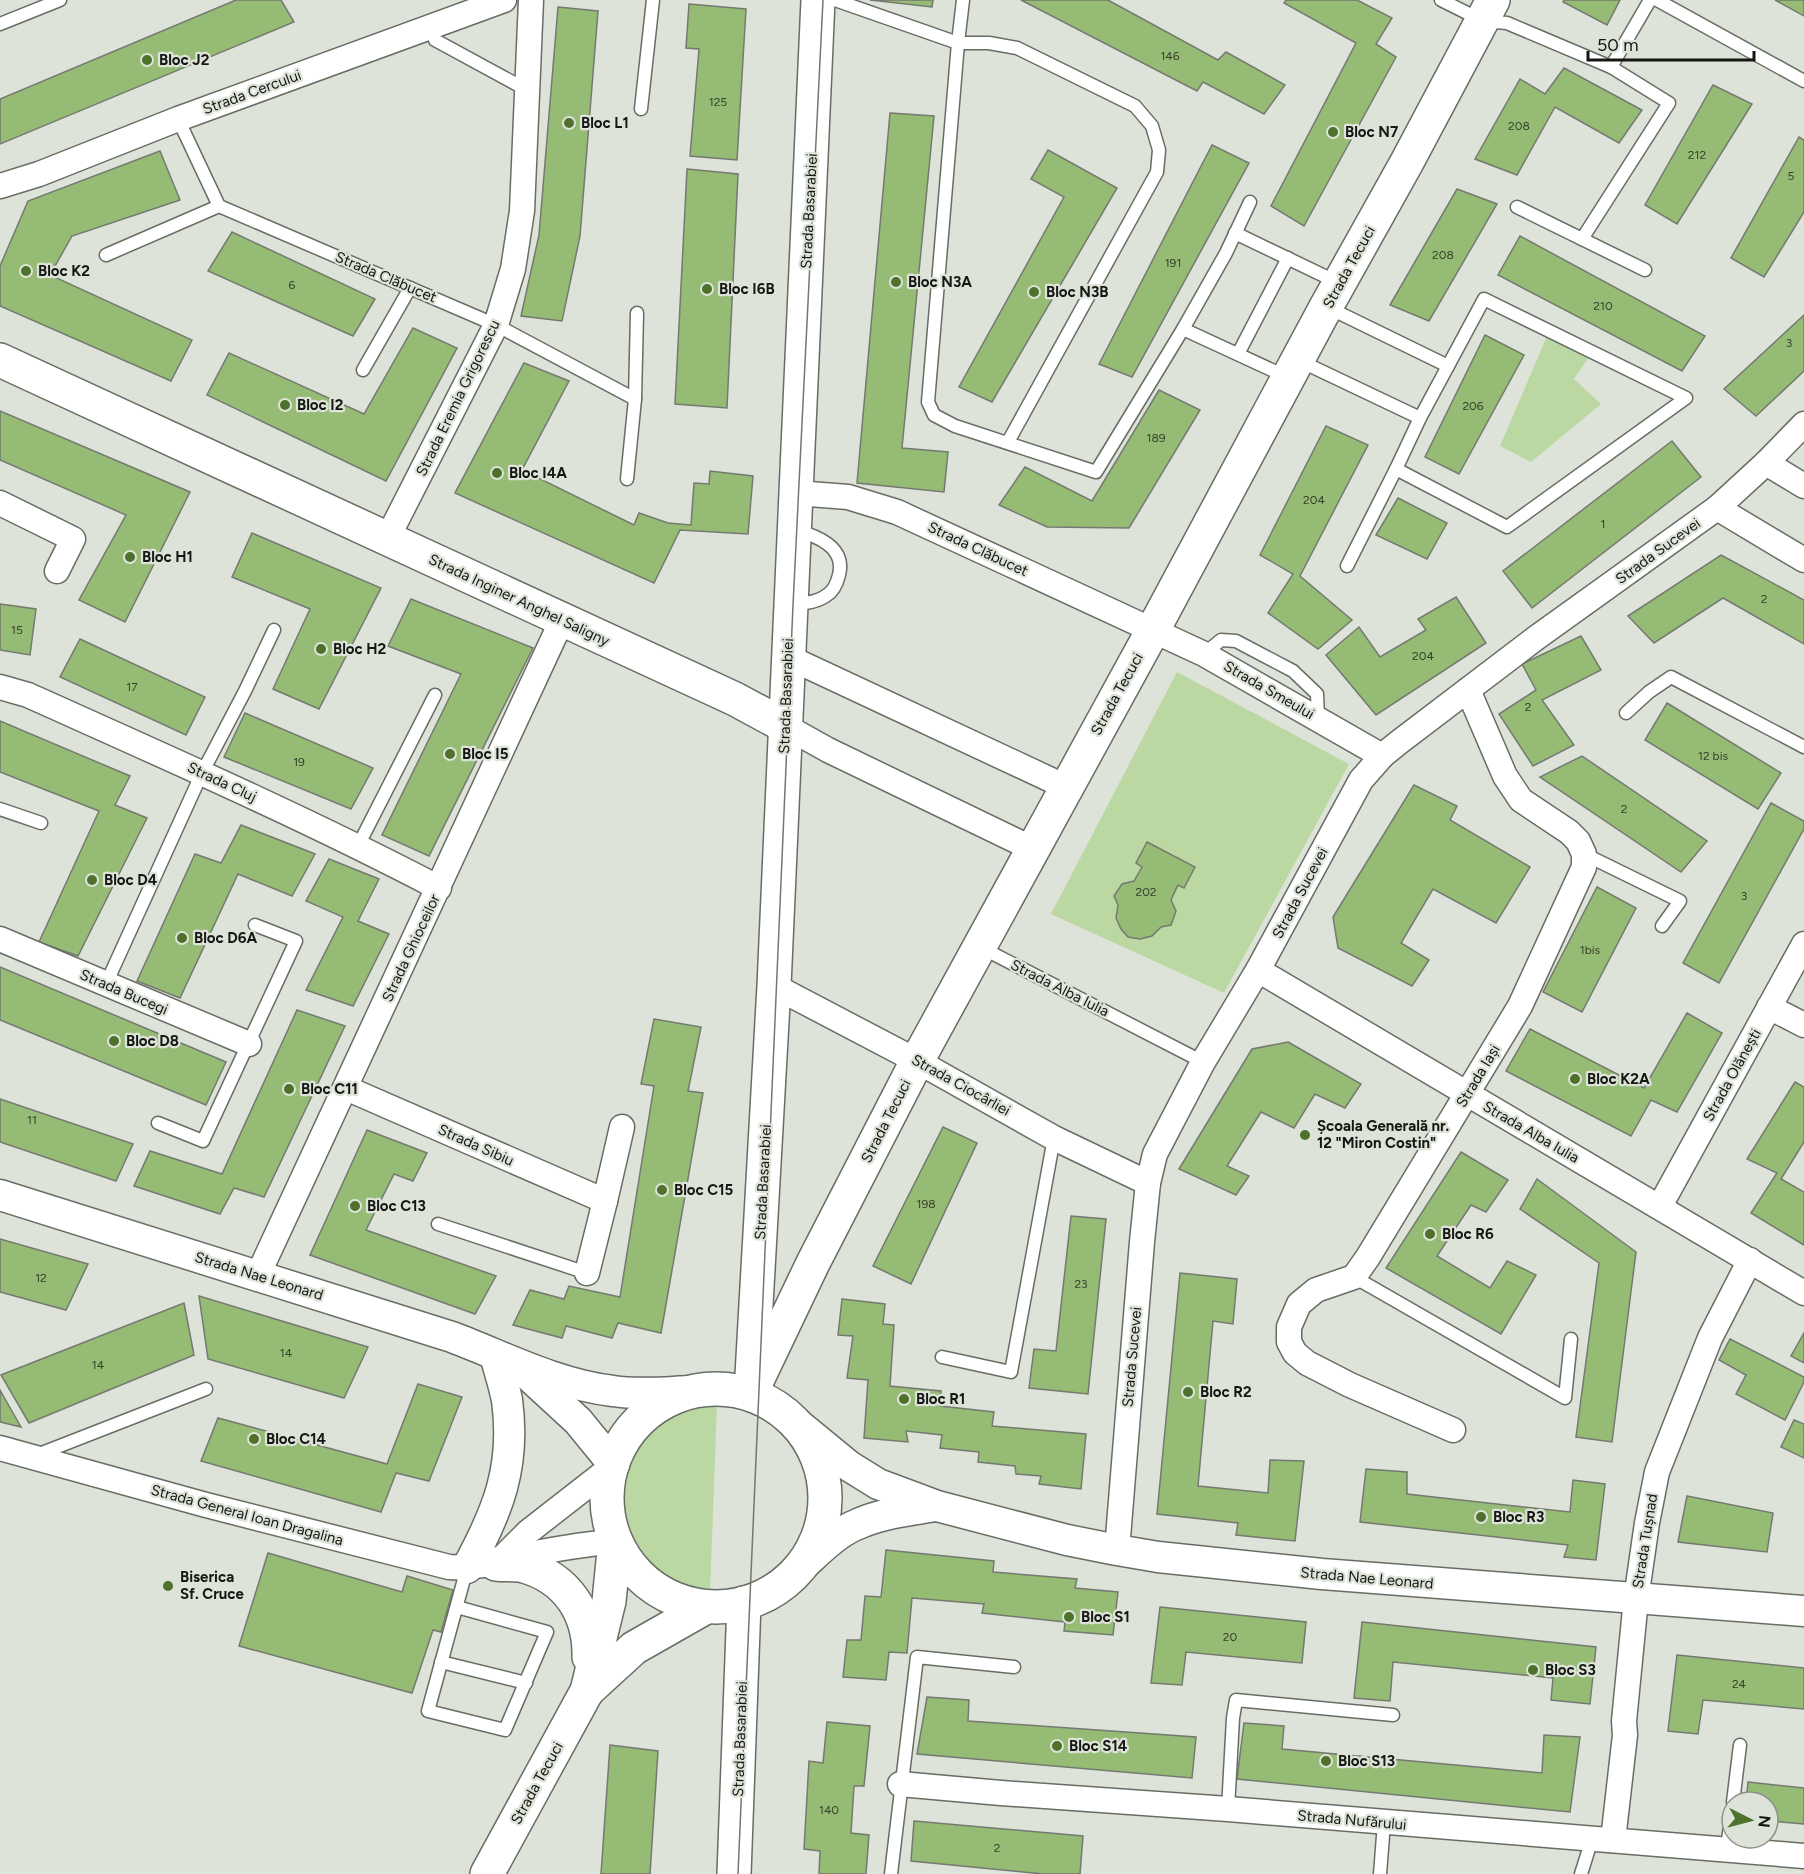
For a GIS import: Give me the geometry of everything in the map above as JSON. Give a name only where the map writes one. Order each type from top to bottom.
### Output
[{"type":"main road","name":"Strada Basarabiei","points":[[751,1393],[774,986],[818,0]]},
{"type":"main road","name":"Strada Tecuci","points":[[751,1393],[813,1263],[917,1061],[1488,10]]},
{"type":"main road","name":"Strada Inginer Anghel Saligny","points":[[0,360],[735,699],[785,726]]},
{"type":"main road","points":[[718,1388],[751,1393],[771,1403],[793,1420],[813,1446],[824,1477],[825,1509],[816,1541],[799,1569],[770,1593],[744,1604],[706,1607],[678,1600],[652,1586],[631,1566],[615,1541],[608,1515],[609,1488],[614,1465],[631,1432],[644,1416],[659,1405],[691,1391],[718,1388]]},
{"type":"main road","name":"Strada Tecuci","points":[[487,1874],[587,1691],[609,1601],[615,1541]]},
{"type":"main road","points":[[482,1566],[523,1566],[547,1575],[567,1591],[582,1613],[590,1638],[587,1691]]},
{"type":"main road","name":"Strada Basarabiei","points":[[734,1874],[744,1604]]},
{"type":"main road","name":"Strada Tecuci","points":[[587,1691],[634,1648],[706,1607]]},
{"type":"street","name":"Strada Cercului","points":[[0,186],[39,174],[178,119],[504,0]]},
{"type":"street","name":"Strada Eremia Grigorescu","points":[[387,539],[496,325],[513,269],[522,211],[531,0]]},
{"type":"street","name":"Strada Sucevei","points":[[1117,1550],[1148,1183],[1155,1154],[1203,1062],[1258,970],[1361,780],[1382,756],[1536,638],[1717,508],[1804,424]]},
{"type":"street","points":[[1766,463],[1804,486]]},
{"type":"street","name":"Strada Clăbucet","points":[[796,493],[848,498],[897,512],[1153,630]]},
{"type":"street","points":[[0,503],[73,539],[57,571]]},
{"type":"street","points":[[1717,508],[1804,560]]},
{"type":"street","name":"Strada Ghioceilor","points":[[258,1275],[562,620]]},
{"type":"street","name":"Strada Smeului","points":[[1153,630],[1204,654],[1382,756]]},
{"type":"street","points":[[788,657],[1066,787]]},
{"type":"street","name":"Strada Cluj","points":[[0,687],[28,695],[202,773],[358,846],[439,888]]},
{"type":"street","points":[[1468,690],[1505,776],[1521,800],[1569,832],[1578,841],[1584,854]]},
{"type":"street","name":"Strada Inginer Anghel Saligny","points":[[785,726],[860,766],[1034,849]]},
{"type":"street","name":"Strada Iași","points":[[1354,1277],[1520,1005],[1584,867],[1584,854]]},
{"type":"street","name":"Strada Bucegi","points":[[0,939],[249,1044]]},
{"type":"street","name":"Strada Olănești","points":[[1660,1206],[1804,944]]},
{"type":"street","name":"Strada Alba Iulia","points":[[1258,970],[1804,1293]]},
{"type":"street","name":"Strada Ciocârliei","points":[[774,986],[917,1061],[1054,1138],[1148,1183]]},
{"type":"street","points":[[1769,1007],[1804,1025]]},
{"type":"street","name":"Strada Sibiu","points":[[346,1088],[605,1201]]},
{"type":"street","points":[[587,1273],[622,1127]]},
{"type":"street","name":"Strada Nae Leonard","points":[[0,1195],[452,1337],[505,1360],[571,1382],[633,1393],[691,1391]]},
{"type":"street","name":"Strada Tușnad","points":[[1603,1840],[1625,1735],[1636,1599],[1657,1472],[1710,1338],[1750,1260]]},
{"type":"street","points":[[1354,1277],[1316,1290],[1299,1304],[1289,1327],[1289,1342],[1294,1353],[1307,1363],[1350,1385],[1454,1430]]},
{"type":"street","points":[[482,1566],[490,1527],[504,1485],[507,1464],[509,1442],[505,1360]]},
{"type":"street","name":"Strada Nae Leonard","points":[[505,1360],[578,1421],[614,1465]]},
{"type":"street","name":"Strada Nae Leonard","points":[[793,1420],[849,1466],[878,1484],[937,1506],[1067,1540],[1117,1550],[1275,1570],[1804,1611]]},
{"type":"street","name":"Strada General Ioan Dragalina","points":[[0,1448],[206,1505],[449,1568],[482,1566]]},
{"type":"street","points":[[482,1566],[614,1465]]},
{"type":"street","name":"Strada Nae Leonard","points":[[799,1569],[834,1538],[856,1524],[881,1515],[937,1506]]},
{"type":"street","points":[[482,1566],[541,1552],[615,1541]]},
{"type":"street","name":"Strada Nufărului","points":[[900,1785],[1720,1848]]},
{"type":"street","name":"Strada Nufărului","points":[[1746,1850],[1804,1856]]},
{"type":"lane","points":[[0,24],[60,0]]},
{"type":"lane","points":[[641,109],[653,0]]},
{"type":"lane","points":[[835,0],[958,43],[989,43],[1017,48],[1135,106],[1152,126],[1159,150],[1156,172],[1008,442]]},
{"type":"lane","points":[[963,0],[928,402],[934,415],[956,426],[1096,472],[1183,329],[1226,253],[1250,202]]},
{"type":"lane","points":[[1441,0],[1488,10],[1507,23],[1611,67],[1669,104],[1582,239]]},
{"type":"lane","points":[[1611,67],[1650,0]]},
{"type":"lane","points":[[1657,0],[1804,81]]},
{"type":"lane","points":[[435,40],[527,90]]},
{"type":"lane","points":[[106,255],[219,206],[178,119]]},
{"type":"lane","name":"Strada Clăbucet","points":[[219,206],[496,325],[635,399]]},
{"type":"lane","points":[[1517,207],[1645,270]]},
{"type":"lane","points":[[1235,233],[1288,258],[1333,295],[1448,366]]},
{"type":"lane","points":[[1238,354],[1288,258]]},
{"type":"lane","points":[[363,370],[410,288]]},
{"type":"lane","points":[[1347,566],[1420,418],[1484,299],[1686,398],[1507,527],[1396,469]]},
{"type":"lane","points":[[627,479],[635,399],[637,313]]},
{"type":"lane","points":[[1183,329],[1238,354],[1293,369],[1420,418]]},
{"type":"lane","points":[[790,606],[813,602],[828,595],[836,585],[840,571],[838,558],[832,546],[819,537],[794,529]]},
{"type":"lane","points":[[106,984],[202,773],[274,630]]},
{"type":"lane","points":[[1626,713],[1649,692],[1671,677],[1804,747]]},
{"type":"lane","points":[[358,846],[435,695]]},
{"type":"lane","points":[[0,809],[40,823]]},
{"type":"lane","points":[[1584,854],[1680,901],[1662,926]]},
{"type":"lane","points":[[158,1123],[203,1140],[296,941],[255,925]]},
{"type":"lane","name":"Strada Alba Iulia","points":[[980,947],[1203,1062]]},
{"type":"lane","points":[[942,1357],[1011,1372],[1054,1138]]},
{"type":"lane","points":[[438,1224],[587,1273]]},
{"type":"lane","points":[[1354,1277],[1565,1398],[1571,1339]]},
{"type":"lane","points":[[32,1457],[206,1389]]},
{"type":"lane","points":[[457,1607],[547,1632],[505,1730],[428,1711],[457,1607],[482,1566]]},
{"type":"lane","points":[[891,1874],[917,1657],[1014,1667]]},
{"type":"lane","points":[[441,1662],[526,1683]]},
{"type":"lane","points":[[1228,1809],[1236,1700],[1393,1715]]},
{"type":"lane","points":[[1734,1790],[1740,1745]]},
{"type":"lane","points":[[1380,1874],[1384,1822]]},
{"type":"lane","points":[[1581,1874],[1603,1840]]},
{"type":"green space","points":[[1547,336],[1589,357],[1574,379],[1601,404],[1531,462],[1500,446]]},
{"type":"green space","points":[[1177,672],[1349,764],[1224,993],[1051,914]]},
{"type":"green space","points":[[717,1404],[710,1593],[685,1588],[667,1581],[644,1563],[632,1544],[625,1522],[624,1498],[627,1474],[635,1452],[647,1433],[664,1418],[676,1412]]},
{"type":"building","name":"Bloc J2","points":[[236,0],[281,0],[294,22],[0,144],[0,99]]},
{"type":"building","points":[[870,0],[933,0],[932,7]]},
{"type":"building","points":[[1021,0],[1108,0],[1218,60],[1226,52],[1285,85],[1264,114],[1203,82],[1197,91]]},
{"type":"building","name":"Bloc N7","points":[[1286,0],[1357,0],[1392,18],[1376,44],[1396,57],[1304,226],[1271,206],[1356,43],[1284,3]]},
{"type":"building","points":[[1564,0],[1620,0],[1607,25],[1563,2]]},
{"type":"building","points":[[1775,0],[1804,0],[1804,16]]},
{"type":"building","points":[[689,4],[746,9],[737,160],[690,156],[699,49],[686,48]]},
{"type":"building","name":"Bloc L1","points":[[558,7],[598,11],[580,236],[562,321],[521,316],[539,235]]},
{"type":"building","points":[[1564,68],[1642,110],[1619,143],[1555,107],[1517,175],[1475,159],[1520,79],[1545,94]]},
{"type":"building","points":[[1713,85],[1752,104],[1677,224],[1645,205]]},
{"type":"building","name":"Bloc N3A","points":[[890,113],[934,116],[902,448],[948,452],[944,492],[857,483]]},
{"type":"building","points":[[1799,137],[1804,140],[1804,212],[1764,277],[1731,258]]},
{"type":"building","points":[[1212,145],[1249,163],[1132,377],[1099,364]]},
{"type":"building","name":"Bloc N3B","points":[[1048,150],[1117,188],[992,402],[959,387],[1064,197],[1031,179]]},
{"type":"building","name":"Bloc K2","points":[[160,151],[180,200],[72,236],[50,275],[192,340],[171,381],[0,306],[0,266],[28,201]]},
{"type":"building","name":"Bloc I6B","points":[[687,169],[738,174],[727,408],[675,404]]},
{"type":"building","points":[[1457,189],[1497,204],[1429,321],[1390,305]]},
{"type":"building","points":[[232,232],[375,299],[353,336],[208,271]]},
{"type":"building","points":[[1520,236],[1705,336],[1682,371],[1498,275]]},
{"type":"building","points":[[1804,315],[1804,371],[1756,416],[1724,389]]},
{"type":"building","name":"Bloc I2","points":[[413,328],[457,348],[386,481],[207,395],[229,353],[364,414]]},
{"type":"building","points":[[1485,335],[1524,355],[1459,474],[1425,457]]},
{"type":"building","name":"Bloc I4A","points":[[524,363],[569,381],[522,470],[634,525],[639,513],[668,523],[691,525],[694,483],[709,484],[710,471],[753,476],[748,534],[680,530],[654,583],[455,493]]},
{"type":"building","points":[[1159,390],[1200,410],[1129,528],[1047,527],[999,505],[1025,467],[1092,501]]},
{"type":"building","name":"Bloc H1","points":[[0,411],[190,492],[125,622],[79,600],[126,515],[0,460]]},
{"type":"building","points":[[1326,426],[1368,445],[1300,576],[1352,620],[1318,649],[1268,613],[1293,574],[1260,555]]},
{"type":"building","points":[[1672,441],[1701,477],[1532,608],[1503,571]]},
{"type":"building","points":[[1398,498],[1447,523],[1427,559],[1376,535]]},
{"type":"building","name":"Bloc H2","points":[[252,533],[381,588],[319,709],[273,689],[310,609],[232,577]]},
{"type":"building","points":[[1721,555],[1804,600],[1804,644],[1723,598],[1654,643],[1628,616]]},
{"type":"building","points":[[1456,597],[1486,643],[1376,715],[1326,655],[1359,627],[1380,657],[1426,630],[1418,619]]},
{"type":"building","name":"Bloc I5","points":[[411,599],[533,648],[429,856],[382,835],[461,674],[388,646]]},
{"type":"building","points":[[0,604],[36,609],[30,655],[0,650]]},
{"type":"building","points":[[1581,636],[1601,670],[1542,700],[1574,745],[1533,766],[1499,714],[1536,690],[1522,664]]},
{"type":"building","points":[[80,639],[205,697],[186,735],[60,677]]},
{"type":"building","points":[[1667,703],[1781,773],[1758,809],[1645,740]]},
{"type":"building","points":[[245,713],[373,768],[351,809],[224,757]]},
{"type":"building","name":"Bloc D4","points":[[0,721],[130,776],[115,805],[147,818],[78,956],[39,942],[99,811],[0,772]]},
{"type":"building","points":[[1582,756],[1707,841],[1681,872],[1540,777]]},
{"type":"building","points":[[1414,785],[1457,806],[1450,820],[1530,867],[1496,923],[1433,889],[1401,943],[1429,960],[1412,986],[1338,948],[1333,917]]},
{"type":"building","points":[[1771,803],[1804,821],[1804,829],[1719,983],[1683,963]]},
{"type":"building","name":"Bloc D6A","points":[[241,825],[315,854],[292,896],[238,874],[180,998],[137,981],[195,854],[221,863]]},
{"type":"building","points":[[1147,842],[1195,867],[1184,888],[1178,885],[1171,900],[1176,911],[1171,925],[1161,927],[1152,936],[1140,939],[1128,937],[1121,929],[1116,918],[1118,905],[1114,896],[1122,884],[1134,881],[1142,867],[1136,863]]},
{"type":"building","points":[[329,859],[379,879],[358,921],[389,934],[353,1006],[306,990],[343,917],[306,901]]},
{"type":"building","points":[[1597,887],[1636,908],[1582,1012],[1543,992]]},
{"type":"building","name":"Bloc D8","points":[[0,967],[226,1062],[206,1105],[0,1020]]},
{"type":"building","name":"Bloc C11","points":[[297,1010],[345,1026],[264,1197],[234,1188],[220,1214],[134,1186],[150,1151],[222,1174]]},
{"type":"building","name":"Bloc K2A","points":[[1687,1013],[1722,1033],[1677,1112],[1651,1100],[1631,1136],[1506,1071],[1530,1029],[1644,1088]]},
{"type":"building","name":"Bloc C15","points":[[654,1019],[701,1027],[688,1091],[703,1093],[661,1333],[618,1323],[612,1338],[566,1326],[562,1338],[513,1325],[530,1290],[564,1299],[569,1286],[620,1297],[654,1086],[641,1084]]},
{"type":"building","points":[[1288,1042],[1361,1084],[1345,1108],[1315,1094],[1294,1128],[1261,1112],[1227,1166],[1249,1176],[1236,1195],[1179,1169],[1252,1049]]},
{"type":"building","points":[[1795,1082],[1804,1087],[1804,1142],[1781,1179],[1804,1192],[1804,1245],[1751,1213],[1777,1173],[1747,1159]]},
{"type":"building","points":[[0,1099],[133,1144],[116,1181],[0,1142]]},
{"type":"building","points":[[943,1127],[977,1143],[911,1284],[873,1266]]},
{"type":"building","name":"Bloc C13","points":[[367,1130],[427,1153],[413,1181],[394,1174],[366,1230],[496,1276],[475,1314],[310,1255]]},
{"type":"building","name":"Bloc R6","points":[[1461,1152],[1508,1180],[1486,1212],[1471,1205],[1437,1256],[1490,1288],[1507,1261],[1536,1275],[1501,1334],[1386,1268]]},
{"type":"building","points":[[1537,1179],[1636,1252],[1612,1442],[1576,1437],[1599,1263],[1520,1209]]},
{"type":"building","points":[[1071,1216],[1106,1219],[1088,1394],[1029,1388],[1034,1349],[1056,1351]]},
{"type":"building","points":[[0,1239],[88,1264],[66,1310],[0,1292]]},
{"type":"building","name":"Bloc R2","points":[[1180,1273],[1237,1279],[1233,1324],[1213,1321],[1198,1486],[1268,1493],[1270,1460],[1304,1461],[1295,1541],[1236,1535],[1238,1523],[1157,1514]]},
{"type":"building","points":[[199,1296],[368,1347],[344,1398],[208,1359]]},
{"type":"building","name":"Bloc R1","points":[[842,1299],[885,1304],[883,1324],[894,1325],[890,1386],[941,1391],[940,1406],[994,1412],[992,1426],[1086,1434],[1081,1489],[1039,1484],[1041,1476],[1016,1474],[1015,1466],[978,1462],[979,1452],[940,1448],[942,1435],[906,1431],[908,1442],[864,1438],[868,1380],[847,1378],[853,1336],[838,1335]]},
{"type":"building","points":[[184,1303],[194,1355],[29,1423],[1,1375]]},
{"type":"building","points":[[1804,1333],[1804,1363],[1791,1356]]},
{"type":"building","points":[[1730,1339],[1804,1377],[1804,1382],[1785,1420],[1736,1394],[1746,1375],[1719,1360]]},
{"type":"building","name":"Bloc C14","points":[[418,1384],[462,1397],[429,1481],[396,1473],[381,1512],[201,1461],[218,1418],[387,1464]]},
{"type":"building","points":[[0,1390],[21,1427],[0,1422]]},
{"type":"building","points":[[1794,1420],[1804,1424],[1804,1458],[1781,1447]]},
{"type":"building","name":"Bloc R3","points":[[1366,1469],[1407,1472],[1407,1494],[1570,1512],[1573,1480],[1605,1484],[1596,1560],[1564,1557],[1568,1545],[1360,1522]]},
{"type":"building","points":[[1687,1496],[1773,1513],[1767,1552],[1678,1542]]},
{"type":"building","name":"Bloc S1","points":[[886,1550],[994,1561],[993,1572],[1077,1579],[1075,1588],[1118,1592],[1113,1635],[1064,1631],[1065,1622],[982,1613],[984,1604],[912,1598],[907,1653],[889,1652],[886,1680],[843,1677],[847,1640],[861,1640],[865,1596],[881,1597]]},
{"type":"building","points":[[268,1553],[402,1592],[407,1576],[453,1590],[441,1632],[433,1630],[412,1693],[239,1646]]},
{"type":"building","points":[[1160,1607],[1306,1622],[1302,1663],[1186,1652],[1182,1685],[1151,1683]]},
{"type":"building","name":"Bloc S3","points":[[1362,1622],[1596,1647],[1590,1704],[1551,1700],[1553,1678],[1393,1662],[1390,1701],[1354,1698]]},
{"type":"building","points":[[1677,1655],[1804,1668],[1804,1709],[1703,1700],[1698,1734],[1668,1731]]},
{"type":"building","name":"Bloc S14","points":[[927,1697],[969,1700],[968,1721],[1196,1737],[1192,1778],[917,1754]]},
{"type":"building","points":[[827,1722],[870,1726],[864,1786],[854,1786],[851,1833],[869,1835],[866,1874],[819,1874],[820,1851],[804,1849],[809,1761],[823,1763]]},
{"type":"building","name":"Bloc S13","points":[[1244,1723],[1284,1726],[1282,1749],[1542,1773],[1544,1735],[1580,1737],[1570,1812],[1237,1779]]},
{"type":"building","points":[[610,1745],[658,1751],[650,1874],[601,1874]]},
{"type":"building","points":[[1748,1782],[1804,1788],[1804,1824],[1780,1822],[1780,1790],[1747,1790]]},
{"type":"building","points":[[914,1821],[1083,1836],[1080,1874],[1043,1874],[911,1861]]},
{"type":"tram line","points":[[738,1874],[793,605],[823,0]]},
{"type":"place","name":"Bloc J2","points":[[147,60]]},
{"type":"place","name":"Bloc L1","points":[[569,123]]},
{"type":"place","name":"Bloc N7","points":[[1333,132]]},
{"type":"place","name":"Bloc K2","points":[[26,271]]},
{"type":"place","name":"Bloc N3A","points":[[896,282]]},
{"type":"place","name":"Bloc I6B","points":[[707,289]]},
{"type":"place","name":"Bloc N3B","points":[[1034,292]]},
{"type":"place","name":"Bloc I2","points":[[285,405]]},
{"type":"place","name":"Bloc I4A","points":[[497,473]]},
{"type":"place","name":"Bloc H1","points":[[130,557]]},
{"type":"place","name":"Bloc H2","points":[[321,649]]},
{"type":"place","name":"Bloc I5","points":[[450,754]]},
{"type":"place","name":"Bloc D4","points":[[92,880]]},
{"type":"place","name":"Bloc D6A","points":[[182,938]]},
{"type":"place","name":"Bloc D8","points":[[114,1041]]},
{"type":"place","name":"Bloc K2A","points":[[1575,1079]]},
{"type":"place","name":"Bloc C11","points":[[289,1089]]},
{"type":"place","name":"Școala Generală nr. 12 \"Miron Costin\"","points":[[1305,1135]]},
{"type":"place","name":"Bloc C15","points":[[662,1190]]},
{"type":"place","name":"Bloc C13","points":[[355,1206]]},
{"type":"place","name":"Bloc R6","points":[[1430,1234]]},
{"type":"place","name":"Bloc R2","points":[[1188,1392]]},
{"type":"place","name":"Bloc R1","points":[[904,1399]]},
{"type":"place","name":"Bloc C14","points":[[254,1439]]},
{"type":"place","name":"Bloc R3","points":[[1481,1517]]},
{"type":"place","name":"Biserica Sf. Cruce","points":[[168,1586]]},
{"type":"place","name":"Bloc S1","points":[[1069,1617]]},
{"type":"place","name":"Bloc S3","points":[[1533,1670]]},
{"type":"place","name":"Bloc S14","points":[[1057,1746]]},
{"type":"place","name":"Bloc S13","points":[[1326,1761]]}]
